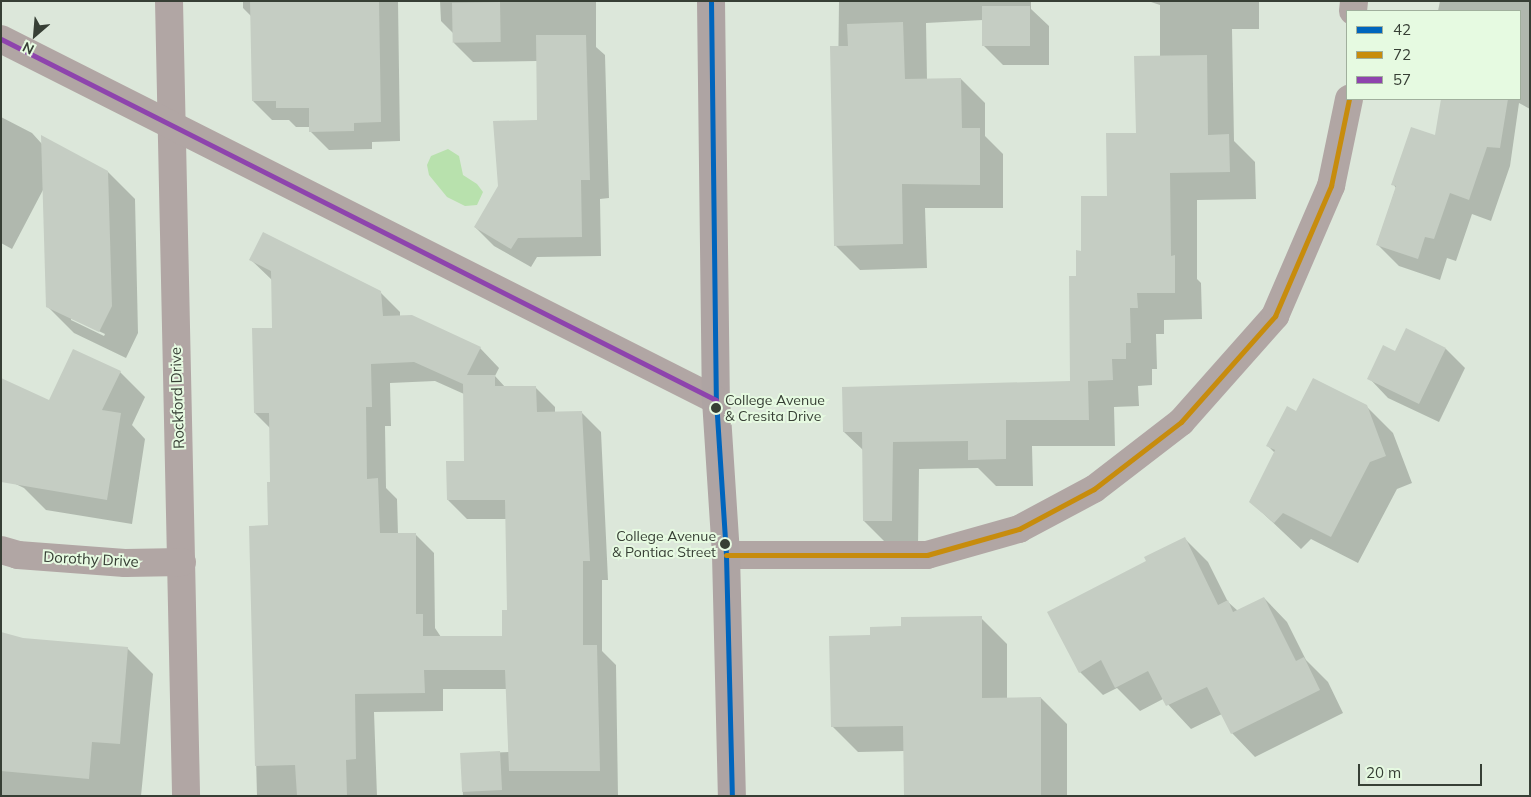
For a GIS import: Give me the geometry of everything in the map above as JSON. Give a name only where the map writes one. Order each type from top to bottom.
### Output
[{"type":"main road","points":[[711,1],[716,400],[726,555],[732,796]]},
{"type":"street","name":"Rockford Drive","points":[[169,1],[170,124],[182,562],[186,796]]},
{"type":"street","points":[[1,39],[716,400]]},
{"type":"street","points":[[726,555],[927,555],[1019,529],[1094,490],[1181,422],[1275,316],[1331,186],[1349,100]]},
{"type":"street","name":"Dorothy Drive","points":[[1,550],[18,555],[125,563],[182,562]]},
{"type":"shaded area","points":[[448,149],[459,156],[463,175],[477,184],[483,192],[477,205],[465,206],[447,197],[429,175],[427,165],[431,156]]},
{"type":"building","points":[[250,1],[379,1],[381,122],[354,123],[354,131],[309,132],[309,108],[276,108],[276,101],[252,101]]},
{"type":"building","points":[[500,2],[501,42],[453,43],[452,3]]},
{"type":"building","points":[[982,6],[1030,6],[1030,46],[982,46]]},
{"type":"building","points":[[903,22],[905,79],[961,78],[962,128],[980,128],[980,185],[902,184],[903,244],[834,246],[830,46],[848,46],[847,24]]},
{"type":"building","points":[[536,35],[586,35],[590,180],[581,180],[582,237],[518,238],[511,249],[474,227],[498,186],[493,121],[537,120]]},
{"type":"building","points":[[1207,55],[1208,135],[1229,134],[1230,172],[1170,173],[1171,256],[1175,255],[1175,293],[1137,293],[1138,308],[1130,308],[1131,343],[1126,343],[1126,359],[1112,359],[1113,380],[1088,381],[1089,420],[1006,420],[1006,459],[968,460],[968,441],[893,442],[892,521],[863,521],[862,432],[843,432],[842,387],[1070,381],[1069,276],[1076,276],[1076,250],[1081,251],[1081,196],[1107,196],[1106,133],[1136,133],[1134,56]]},
{"type":"building","points":[[1441,100],[1508,100],[1500,148],[1487,147],[1469,200],[1450,193],[1434,239],[1425,237],[1418,259],[1376,245],[1396,186],[1391,185],[1411,127],[1435,135]]},
{"type":"building","points":[[41,135],[108,171],[112,306],[99,332],[46,307]]},
{"type":"building","points":[[263,232],[381,291],[383,316],[412,315],[481,347],[467,375],[495,375],[495,386],[536,386],[537,412],[582,411],[590,561],[583,561],[583,645],[597,645],[600,771],[509,771],[505,670],[424,670],[425,693],[355,694],[356,759],[346,760],[347,796],[297,796],[295,765],[255,766],[249,526],[268,525],[267,482],[270,482],[269,413],[254,413],[252,328],[272,328],[271,271],[249,260]],"holes":[[[414,362],[463,384],[464,461],[446,461],[447,500],[505,500],[507,610],[502,610],[502,636],[423,636],[423,614],[416,614],[416,533],[380,533],[378,478],[367,479],[366,407],[372,407],[371,364]]]},
{"type":"building","points":[[1406,328],[1446,348],[1419,404],[1367,379],[1383,345],[1395,351]]},
{"type":"building","points":[[73,349],[121,371],[102,410],[121,413],[107,500],[1,482],[1,378],[49,400]]},
{"type":"building","points":[[1313,378],[1367,405],[1386,456],[1370,462],[1331,537],[1283,513],[1274,523],[1249,502],[1275,450],[1266,446],[1287,406],[1296,411]]},
{"type":"building","points":[[1185,537],[1218,605],[1228,600],[1233,612],[1264,597],[1296,661],[1304,657],[1320,690],[1231,734],[1207,687],[1166,706],[1148,671],[1115,688],[1101,660],[1079,673],[1047,612],[1146,561],[1144,557]]},
{"type":"building","points":[[982,616],[982,698],[1041,697],[1041,796],[904,796],[903,726],[831,727],[829,636],[870,635],[870,627],[901,626],[901,617]]},
{"type":"building","points":[[1,632],[23,638],[128,647],[120,744],[92,742],[89,779],[1,771]]},
{"type":"building","points":[[500,751],[502,790],[462,792],[460,753]]},
{"type":"transit line","name":"42","points":[[711,1],[716,400],[726,555],[732,796]]},
{"type":"transit line","name":"57","points":[[1,39],[716,400]]},
{"type":"transit line","name":"72","points":[[726,555],[927,555],[1019,529],[1094,489],[1181,422],[1275,316],[1331,186],[1349,100]]},
{"type":"place","name":"College Avenue & Cresita Drive","points":[[716,408]]},
{"type":"place","name":"College Avenue & Pontiac Street","points":[[725,544]]}]
